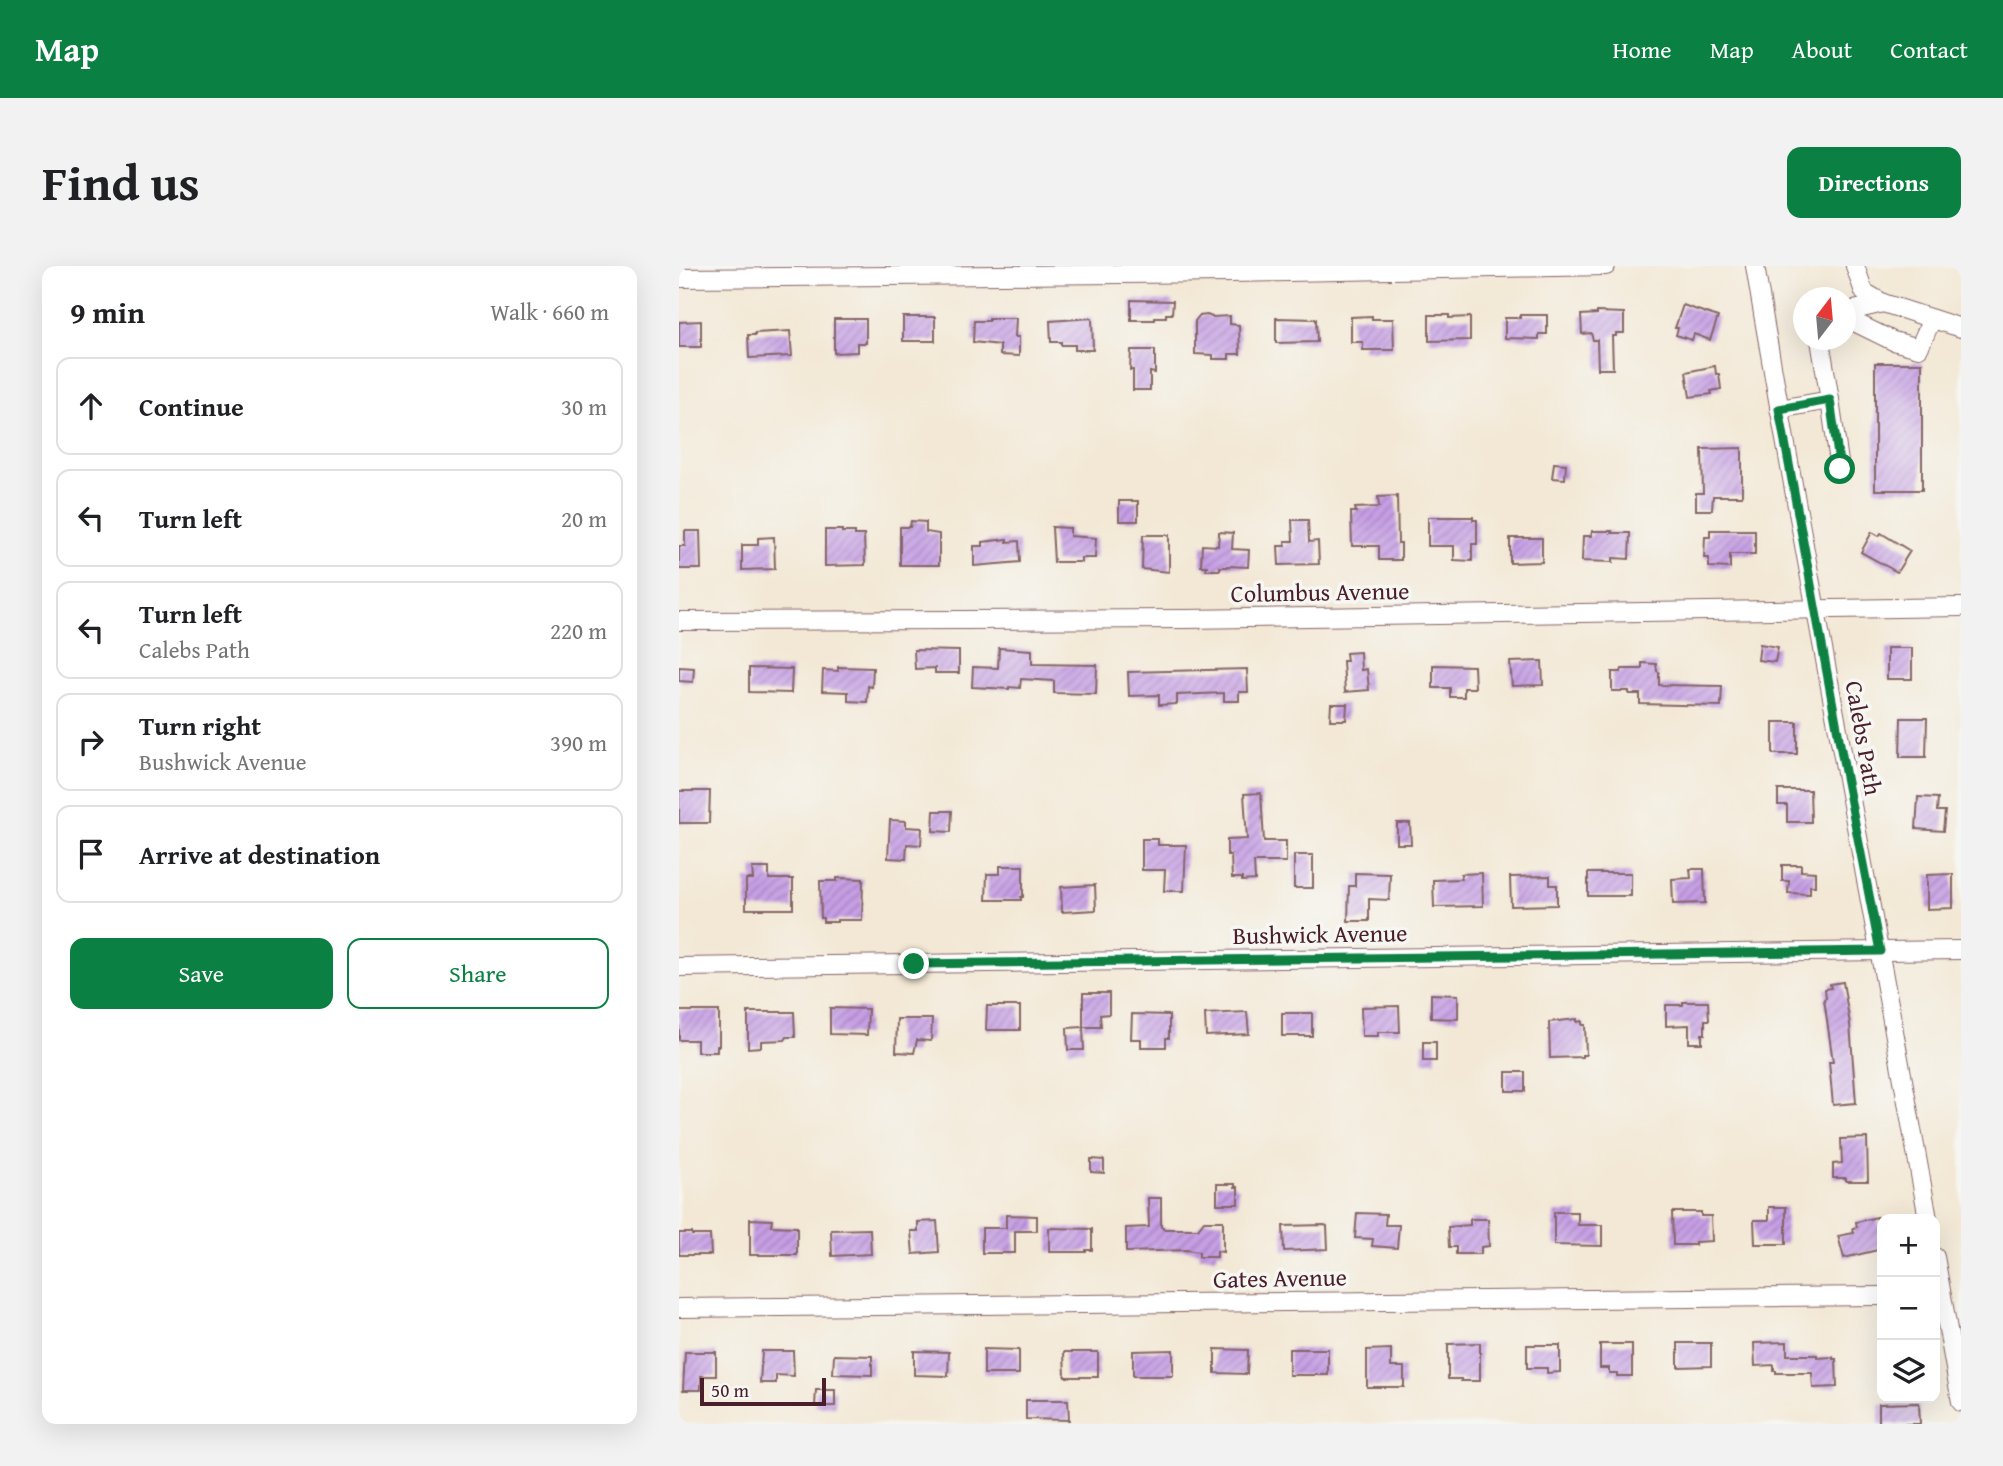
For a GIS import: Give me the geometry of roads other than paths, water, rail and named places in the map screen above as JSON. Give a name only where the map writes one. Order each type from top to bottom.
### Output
[{"type":"street","points":[[679,278],[1246,273],[1605,266]]},
{"type":"street","name":"Calebs Path","points":[[1755,266],[1927,1214]]},
{"type":"street","points":[[1855,266],[1864,292],[1883,303],[1961,328]]},
{"type":"street","points":[[1856,310],[1883,303]]},
{"type":"street","points":[[1856,323],[1893,341],[1919,348],[1932,319]]},
{"type":"street","points":[[1822,350],[1840,469]]},
{"type":"street","points":[[1779,409],[1830,400]]},
{"type":"street","name":"Columbus Avenue","points":[[679,621],[1187,619],[1961,607]]},
{"type":"street","name":"Bushwick Avenue","points":[[679,967],[1961,950]]},
{"type":"street","name":"Gates Avenue","points":[[679,1308],[1877,1296]]},
{"type":"street","points":[[1940,1296],[1961,1296]]},
{"type":"street","points":[[1940,1305],[1961,1402]]}]
